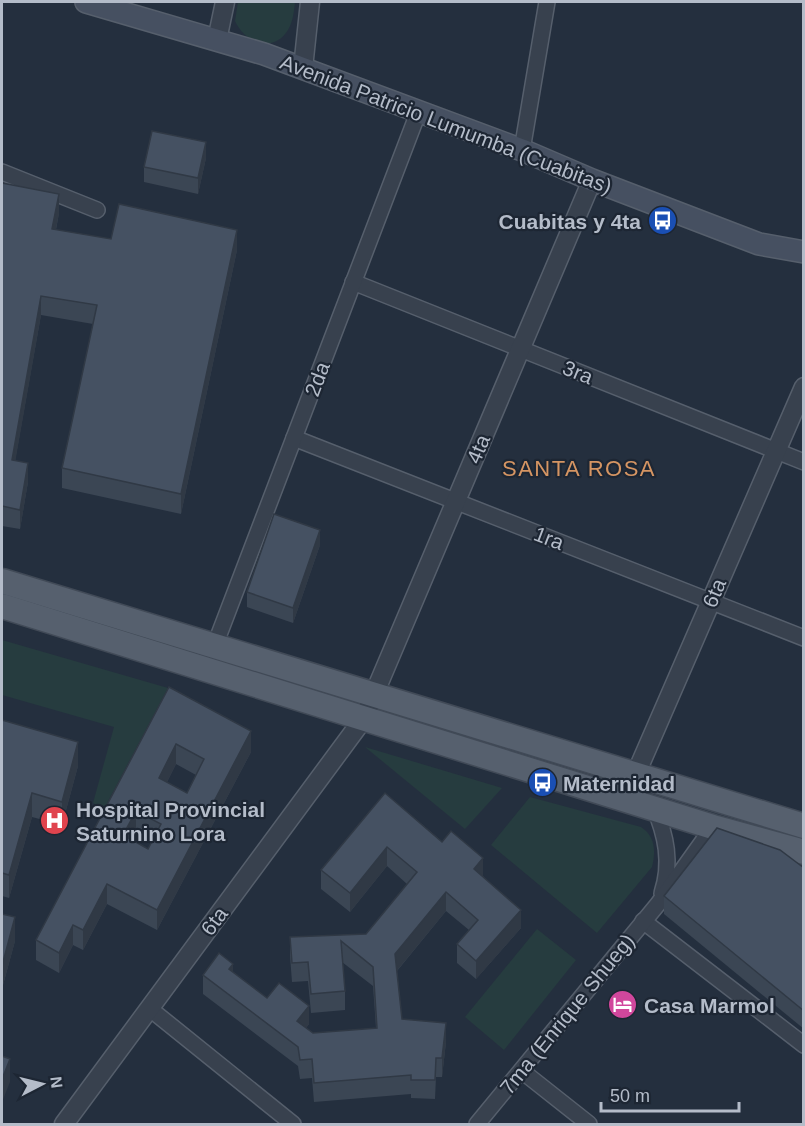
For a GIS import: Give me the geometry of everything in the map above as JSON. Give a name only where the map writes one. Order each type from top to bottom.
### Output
[{"type":"main road","name":"Avenida Patricio Lumumba (Cuabitas)","points":[[86,2],[218,40],[303,68],[418,113],[522,150],[592,180],[759,244],[804,252]]},
{"type":"main road","points":[[2,581],[804,826]]},
{"type":"main road","points":[[2,606],[713,827],[804,852]]},
{"type":"street","points":[[218,40],[225,2]]},
{"type":"street","points":[[303,68],[310,2]]},
{"type":"street","points":[[522,150],[547,2]]},
{"type":"street","name":"2da","points":[[215,645],[418,113]]},
{"type":"street","points":[[2,172],[97,210]]},
{"type":"street","name":"4ta","points":[[364,718],[592,180]]},
{"type":"street","name":"3ra","points":[[353,282],[804,462]]},
{"type":"street","name":"6ta","points":[[625,799],[804,387]]},
{"type":"street","name":"1ra","points":[[294,438],[804,638]]},
{"type":"street","name":"6ta","points":[[64,1125],[364,718]]},
{"type":"street","name":"7ma (Enrique Shueg)","points":[[654,807],[662,825],[668,851],[667,877],[658,904]]},
{"type":"street","name":"7ma (Enrique Shueg)","points":[[477,1125],[658,904],[713,827]]},
{"type":"street","points":[[643,921],[804,1046]]},
{"type":"street","points":[[149,1008],[293,1125]]},
{"type":"street","points":[[522,1071],[589,1125]]},
{"type":"green space","points":[[238,2],[295,2],[290,27],[275,42],[267,44],[252,40],[245,35],[235,21]]},
{"type":"green space","points":[[2,640],[168,688],[104,809],[93,803],[114,727],[2,695]]},
{"type":"green space","points":[[365,747],[502,788],[465,829]]},
{"type":"green space","points":[[530,797],[641,827],[652,839],[654,855],[652,867],[597,933],[491,845]]},
{"type":"green space","points":[[537,929],[576,960],[504,1050],[465,1017]]},
{"type":"building","points":[[152,131],[206,142],[198,178],[144,167]]},
{"type":"building","points":[[2,183],[59,194],[52,229],[111,239],[119,204],[237,230],[181,494],[62,468],[97,305],[41,296],[12,460],[28,463],[20,510],[2,506]]},
{"type":"building","points":[[274,514],[320,530],[293,608],[247,592]]},
{"type":"building","points":[[169,687],[251,731],[157,910],[107,884],[83,930],[73,925],[59,953],[36,940]],"holes":[[[176,744],[204,759],[187,793],[159,778]],[[136,811],[161,824],[148,849],[123,835]]]},
{"type":"building","points":[[2,720],[78,742],[62,802],[32,793],[9,875],[2,873]]},
{"type":"building","points":[[385,793],[442,842],[451,831],[483,858],[474,869],[521,910],[476,961],[457,944],[478,920],[446,892],[395,954],[402,1019],[446,1023],[442,1058],[436,1058],[435,1080],[411,1080],[411,1075],[314,1083],[312,1059],[300,1060],[298,1047],[203,975],[219,953],[233,964],[229,969],[267,998],[279,983],[309,1006],[297,1021],[313,1033],[377,1028],[373,967],[341,941],[345,991],[311,994],[308,962],[292,963],[290,937],[366,934],[417,872],[387,847],[350,893],[321,870]]},
{"type":"building","points":[[717,828],[780,850],[804,868],[804,1011],[664,896]]},
{"type":"building","points":[[2,914],[15,917],[3,962],[2,961]]},
{"type":"building","points":[[2,1056],[10,1059],[2,1079]]},
{"type":"place","name":"Cuabitas y 4ta","points":[[662,221]]},
{"type":"place","name":"Maternidad","points":[[542,783]]},
{"type":"place","name":"Hospital Provincial Saturnino Lora","points":[[55,821]]},
{"type":"place","name":"Casa Marmol","points":[[623,1005]]},
{"type":"district","name":"SANTA ROSA","points":[[579,468]]}]
